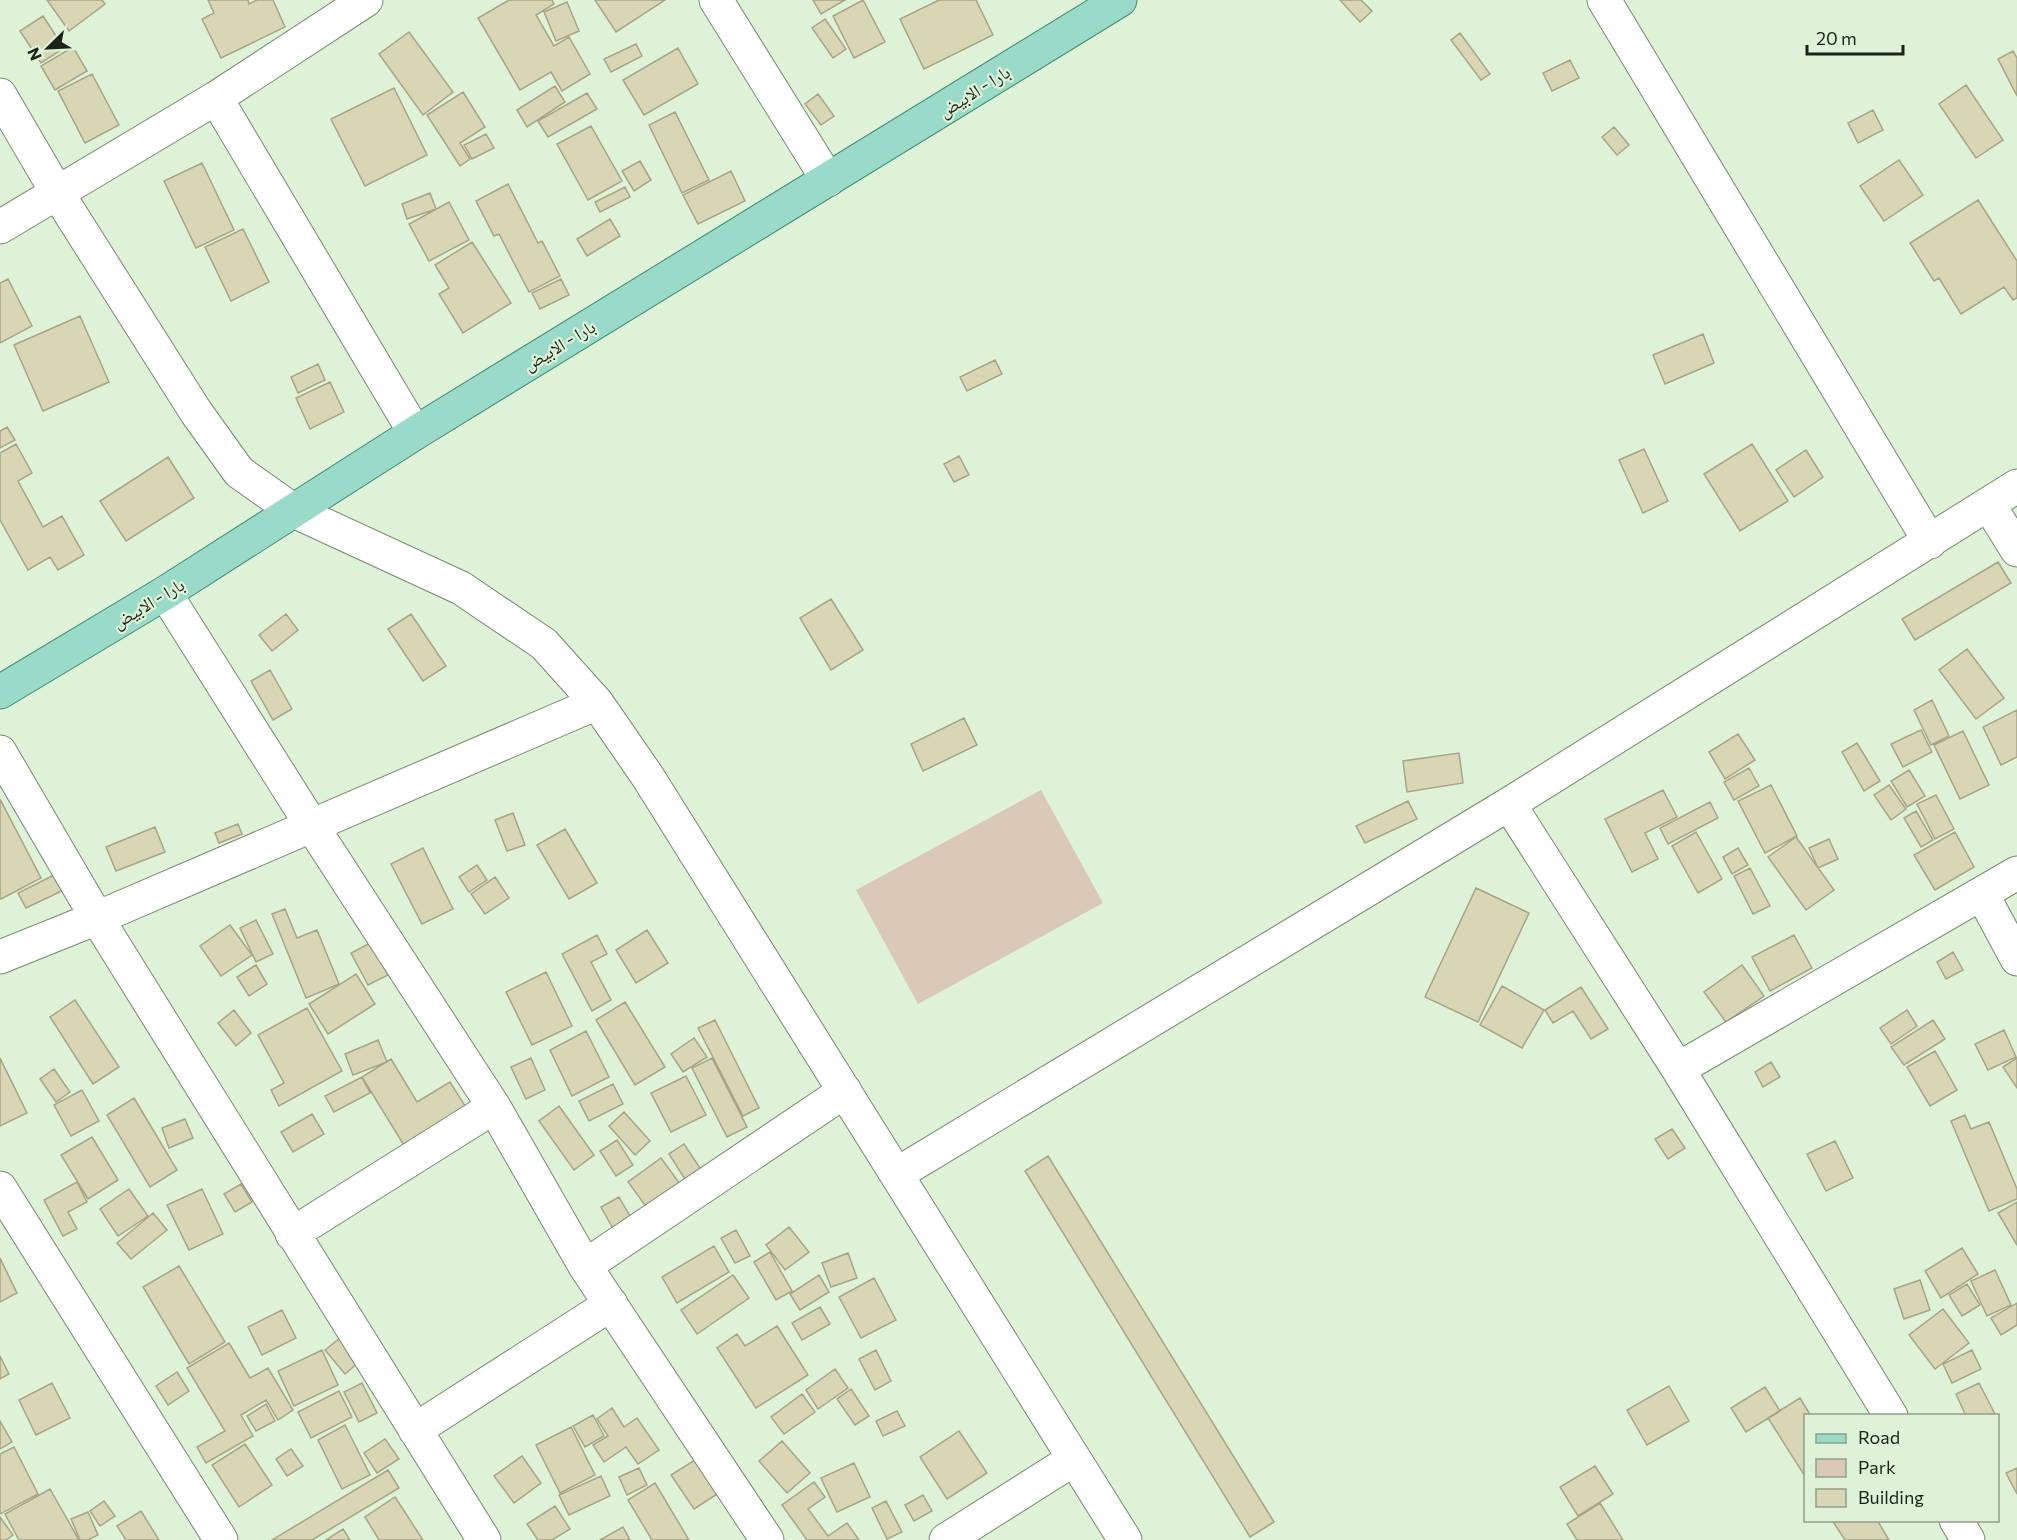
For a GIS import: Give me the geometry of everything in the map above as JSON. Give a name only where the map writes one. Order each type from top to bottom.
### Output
[{"type":"main road","name":"بارا - الابيض","points":[[0,692],[165,593],[415,433],[1120,0]]},
{"type":"street","points":[[716,0],[828,180]]},
{"type":"street","points":[[1604,0],[1929,542]]},
{"type":"street","points":[[0,227],[216,98],[356,2]]},
{"type":"street","points":[[0,95],[58,194],[196,412],[239,472],[294,512],[461,588],[544,644],[597,703],[648,777],[1125,1540]]},
{"type":"street","points":[[216,98],[415,433]]},
{"type":"street","points":[[897,1174],[1509,804],[2017,486]]},
{"type":"street","points":[[1989,505],[2017,550]]},
{"type":"street","points":[[165,593],[312,826],[494,1107],[585,1266],[767,1540]]},
{"type":"street","points":[[0,957],[97,918],[597,703]]},
{"type":"street","points":[[0,752],[97,918],[415,1430],[474,1536]]},
{"type":"street","points":[[1509,804],[1678,1069],[1890,1414]]},
{"type":"street","points":[[1678,1069],[2017,873]]},
{"type":"street","points":[[1982,894],[2017,959]]},
{"type":"street","points":[[585,1266],[845,1091]]},
{"type":"street","points":[[292,1234],[494,1107]]},
{"type":"street","points":[[0,1188],[221,1540]]},
{"type":"street","points":[[415,1430],[611,1304]]},
{"type":"street","points":[[946,1540],[1074,1459]]},
{"type":"street","points":[[1957,1522],[1968,1540]]},
{"type":"green space","points":[[1041,790],[1103,903],[918,1004],[856,890]]},
{"type":"building","points":[[47,0],[102,0],[105,4],[69,31]]},
{"type":"building","points":[[208,0],[248,0],[249,4],[257,0],[273,0],[285,27],[221,58],[202,19],[214,13]]},
{"type":"building","points":[[509,0],[552,0],[554,4],[536,15],[554,46],[569,37],[590,74],[562,91],[551,72],[520,90],[478,18]]},
{"type":"building","points":[[595,0],[665,0],[616,32]]},
{"type":"building","points":[[813,0],[845,0],[821,14]]},
{"type":"building","points":[[863,0],[885,42],[854,58],[833,16]]},
{"type":"building","points":[[939,0],[976,0],[993,35],[924,69],[900,19]]},
{"type":"building","points":[[1340,0],[1361,0],[1372,11],[1360,22]]},
{"type":"building","points":[[567,2],[579,31],[556,41],[544,12]]},
{"type":"building","points":[[43,16],[64,48],[41,63],[20,31]]},
{"type":"building","points":[[825,19],[846,49],[833,58],[812,28]]},
{"type":"building","points":[[409,32],[453,92],[423,115],[379,54]]},
{"type":"building","points":[[1460,33],[1490,74],[1481,80],[1451,40]]},
{"type":"building","points":[[636,44],[642,56],[611,72],[604,59]]},
{"type":"building","points":[[73,47],[87,71],[55,90],[41,66]]},
{"type":"building","points":[[678,48],[698,84],[644,115],[623,80]]},
{"type":"building","points":[[2013,51],[2017,58],[2017,96],[1998,59]]},
{"type":"building","points":[[1570,60],[1579,78],[1552,91],[1543,73]]},
{"type":"building","points":[[92,74],[119,125],[85,143],[58,91]]},
{"type":"building","points":[[1966,85],[2003,140],[1976,158],[1939,104]]},
{"type":"building","points":[[555,86],[565,102],[527,127],[517,110]]},
{"type":"building","points":[[394,88],[427,155],[365,186],[331,119]]},
{"type":"building","points":[[463,92],[485,127],[460,143],[470,159],[460,166],[427,115]]},
{"type":"building","points":[[587,93],[597,109],[548,137],[538,121]]},
{"type":"building","points":[[818,94],[834,116],[821,125],[805,104]]},
{"type":"building","points":[[1873,110],[1883,130],[1858,143],[1848,123]]},
{"type":"building","points":[[675,112],[709,180],[682,193],[649,125]]},
{"type":"building","points":[[591,126],[622,181],[588,200],[557,144]]},
{"type":"building","points":[[1614,127],[1629,145],[1617,155],[1602,137]]},
{"type":"building","points":[[486,134],[494,148],[472,159],[464,145]]},
{"type":"building","points":[[1899,160],[1923,195],[1884,221],[1860,186]]},
{"type":"building","points":[[640,161],[651,180],[634,191],[622,171]]},
{"type":"building","points":[[202,163],[234,230],[196,248],[164,181]]},
{"type":"building","points":[[731,171],[745,201],[698,224],[683,195]]},
{"type":"building","points":[[508,184],[538,243],[542,241],[560,276],[529,292],[499,234],[494,236],[476,201]]},
{"type":"building","points":[[625,187],[630,197],[600,212],[595,202]]},
{"type":"building","points":[[430,193],[436,209],[407,219],[402,204]]},
{"type":"building","points":[[1978,200],[2017,261],[2017,298],[2013,300],[2004,287],[1961,314],[1939,278],[1934,281],[1910,243]]},
{"type":"building","points":[[449,202],[469,240],[429,261],[409,224]]},
{"type":"building","points":[[610,219],[620,236],[587,256],[577,239]]},
{"type":"building","points":[[243,229],[269,282],[231,301],[205,247]]},
{"type":"building","points":[[472,242],[511,303],[463,333],[439,294],[449,288],[435,265]]},
{"type":"building","points":[[8,279],[32,326],[0,343],[0,283]]},
{"type":"building","points":[[561,279],[569,295],[540,309],[532,293]]},
{"type":"building","points":[[80,316],[109,382],[43,411],[14,345]]},
{"type":"building","points":[[1703,334],[1714,363],[1665,384],[1653,355]]},
{"type":"building","points":[[995,360],[1002,374],[967,391],[960,377]]},
{"type":"building","points":[[318,364],[325,380],[298,393],[291,377]]},
{"type":"building","points":[[330,382],[344,412],[310,429],[296,398]]},
{"type":"building","points":[[7,427],[15,440],[0,448],[0,431]]},
{"type":"building","points":[[16,444],[32,473],[18,481],[43,527],[62,516],[84,555],[58,570],[50,557],[28,570],[0,520],[0,453]]},
{"type":"building","points":[[1752,444],[1788,501],[1740,531],[1704,474]]},
{"type":"building","points":[[1644,449],[1668,501],[1643,513],[1619,460]]},
{"type":"building","points":[[1806,450],[1823,477],[1794,497],[1776,470]]},
{"type":"building","points":[[959,456],[969,475],[954,482],[944,464]]},
{"type":"building","points":[[168,457],[194,498],[126,541],[100,501]]},
{"type":"building","points":[[1998,562],[2011,583],[1915,640],[1902,619]]},
{"type":"building","points":[[831,599],[863,650],[831,670],[800,618]]},
{"type":"building","points":[[286,614],[298,630],[272,651],[259,635]]},
{"type":"building","points":[[411,614],[446,666],[423,681],[388,629]]},
{"type":"building","points":[[1967,649],[2004,698],[1976,719],[1939,670]]},
{"type":"building","points":[[270,670],[292,709],[273,720],[251,681]]},
{"type":"building","points":[[1932,700],[1949,736],[1931,745],[1914,710]]},
{"type":"building","points":[[2017,710],[2017,757],[2001,765],[1983,727]]},
{"type":"building","points":[[964,718],[977,745],[923,771],[911,744]]},
{"type":"building","points":[[1921,730],[1932,752],[1903,767],[1891,744]]},
{"type":"building","points":[[1963,731],[1989,785],[1960,799],[1934,745]]},
{"type":"building","points":[[1738,734],[1755,760],[1725,779],[1709,752]]},
{"type":"building","points":[[1857,743],[1880,781],[1864,791],[1842,752]]},
{"type":"building","points":[[1459,753],[1463,783],[1407,792],[1403,761]]},
{"type":"building","points":[[1749,768],[1759,786],[1734,800],[1724,782]]},
{"type":"building","points":[[1909,770],[1925,796],[1907,807],[1891,781]]},
{"type":"building","points":[[1771,785],[1797,836],[1765,853],[1738,801]]},
{"type":"building","points":[[1889,785],[1906,809],[1891,820],[1874,795]]},
{"type":"building","points":[[1663,790],[1677,817],[1645,833],[1658,859],[1632,872],[1605,819]]},
{"type":"building","points":[[1936,795],[1954,829],[1935,839],[1917,804]]},
{"type":"building","points":[[0,799],[41,878],[1,899],[0,898]]},
{"type":"building","points":[[1408,801],[1417,819],[1365,843],[1356,826]]},
{"type":"building","points":[[1710,802],[1718,818],[1668,844],[1660,828]]},
{"type":"building","points":[[1916,811],[1933,840],[1921,847],[1904,818]]},
{"type":"building","points":[[513,813],[525,845],[507,851],[495,820]]},
{"type":"building","points":[[238,824],[242,834],[219,843],[215,833]]},
{"type":"building","points":[[155,827],[165,852],[116,871],[106,847]]},
{"type":"building","points":[[565,829],[597,883],[569,899],[537,845]]},
{"type":"building","points":[[1696,832],[1722,879],[1698,893],[1672,846]]},
{"type":"building","points":[[1955,832],[1974,867],[1935,890],[1914,855]]},
{"type":"building","points":[[1796,837],[1834,890],[1806,910],[1768,857]]},
{"type":"building","points":[[1829,839],[1838,859],[1818,868],[1809,848]]},
{"type":"building","points":[[423,848],[453,909],[422,924],[391,864]]},
{"type":"building","points":[[1738,848],[1748,865],[1732,874],[1723,857]]},
{"type":"building","points":[[477,865],[487,880],[469,892],[459,877]]},
{"type":"building","points":[[1750,868],[1770,906],[1753,914],[1734,876]]},
{"type":"building","points":[[56,874],[64,890],[26,908],[18,893]]},
{"type":"building","points":[[495,877],[509,898],[485,914],[471,894]]},
{"type":"building","points":[[1476,888],[1529,913],[1478,1022],[1425,997]]},
{"type":"building","points":[[285,909],[297,938],[317,930],[339,984],[306,998],[272,914]]},
{"type":"building","points":[[256,920],[273,954],[256,962],[240,928]]},
{"type":"building","points":[[230,925],[252,955],[221,976],[200,946]]},
{"type":"building","points":[[647,930],[668,963],[636,983],[616,950]]},
{"type":"building","points":[[597,935],[607,954],[591,962],[611,1000],[592,1011],[562,954]]},
{"type":"building","points":[[1794,935],[1812,968],[1770,991],[1752,957]]},
{"type":"building","points":[[372,942],[388,975],[368,985],[351,953]]},
{"type":"building","points":[[1953,952],[1963,970],[1946,979],[1937,962]]},
{"type":"building","points":[[256,965],[267,984],[249,996],[237,977]]},
{"type":"building","points":[[1742,965],[1764,996],[1726,1022],[1704,992]]},
{"type":"building","points":[[546,972],[572,1026],[532,1045],[506,992]]},
{"type":"building","points":[[356,974],[375,1004],[328,1034],[309,1004]]},
{"type":"building","points":[[1502,986],[1544,1010],[1522,1048],[1480,1025]]},
{"type":"building","points":[[1581,987],[1608,1029],[1591,1039],[1573,1011],[1553,1023],[1545,1010]]},
{"type":"building","points":[[75,1000],[119,1067],[93,1084],[50,1017]]},
{"type":"building","points":[[625,1002],[665,1067],[635,1085],[596,1020]]},
{"type":"building","points":[[307,1008],[342,1071],[279,1106],[271,1090],[284,1083],[258,1035]]},
{"type":"building","points":[[234,1010],[251,1033],[236,1046],[218,1023]]},
{"type":"building","points":[[1907,1010],[1917,1026],[1891,1044],[1880,1028]]},
{"type":"building","points":[[715,1020],[759,1108],[743,1116],[698,1028]]},
{"type":"building","points":[[1933,1020],[1945,1039],[1904,1065],[1891,1047]]},
{"type":"building","points":[[2004,1030],[2016,1057],[1988,1070],[1975,1044]]},
{"type":"building","points":[[586,1031],[609,1077],[572,1096],[550,1050]]},
{"type":"building","points":[[694,1038],[707,1057],[683,1072],[671,1054]]},
{"type":"building","points":[[378,1040],[387,1062],[353,1075],[345,1054]]},
{"type":"building","points":[[1935,1051],[1957,1090],[1930,1106],[1907,1067]]},
{"type":"building","points":[[0,1058],[27,1113],[0,1126]]},
{"type":"building","points":[[531,1058],[545,1090],[526,1099],[511,1067]]},
{"type":"building","points":[[712,1058],[747,1127],[727,1137],[692,1068]]},
{"type":"building","points":[[2017,1058],[2017,1088],[2003,1067]]},
{"type":"building","points":[[391,1059],[417,1102],[450,1082],[467,1109],[405,1147],[362,1077]]},
{"type":"building","points":[[1771,1062],[1780,1077],[1763,1087],[1755,1072]]},
{"type":"building","points":[[54,1069],[70,1092],[56,1102],[40,1079]]},
{"type":"building","points":[[686,1076],[706,1115],[671,1132],[651,1093]]},
{"type":"building","points":[[362,1077],[370,1093],[334,1112],[325,1096]]},
{"type":"building","points":[[613,1084],[623,1104],[589,1121],[579,1101]]},
{"type":"building","points":[[82,1090],[99,1121],[71,1136],[54,1105]]},
{"type":"building","points":[[134,1098],[177,1170],[150,1187],[107,1115]]},
{"type":"building","points":[[559,1106],[594,1155],[574,1170],[539,1121]]},
{"type":"building","points":[[624,1112],[650,1141],[635,1155],[609,1126]]},
{"type":"building","points":[[312,1114],[324,1134],[293,1152],[281,1132]]},
{"type":"building","points":[[1965,1115],[1971,1129],[1989,1122],[2017,1189],[2017,1199],[1989,1211],[1951,1121]]},
{"type":"building","points":[[185,1119],[193,1138],[169,1148],[162,1128]]},
{"type":"building","points":[[1672,1129],[1685,1148],[1668,1159],[1655,1139]]},
{"type":"building","points":[[92,1137],[118,1180],[88,1199],[61,1155]]},
{"type":"building","points":[[617,1140],[633,1165],[616,1176],[600,1151]]},
{"type":"building","points":[[1835,1141],[1853,1178],[1826,1191],[1807,1154]]},
{"type":"building","points":[[684,1144],[704,1174],[688,1184],[669,1154]]},
{"type":"building","points":[[1048,1156],[1274,1522],[1250,1537],[1025,1171]]},
{"type":"building","points":[[661,1158],[683,1188],[650,1212],[628,1182]]},
{"type":"building","points":[[77,1182],[87,1202],[68,1212],[77,1229],[63,1236],[44,1200]]},
{"type":"building","points":[[241,1184],[252,1202],[235,1212],[224,1194]]},
{"type":"building","points":[[129,1189],[148,1216],[118,1236],[100,1209]]},
{"type":"building","points":[[202,1189],[223,1234],[189,1250],[167,1205]]},
{"type":"building","points":[[619,1197],[634,1223],[616,1234],[601,1207]]},
{"type":"building","points":[[2017,1202],[2017,1245],[1998,1213]]},
{"type":"building","points":[[153,1213],[167,1230],[131,1259],[117,1243]]},
{"type":"building","points":[[789,1227],[809,1252],[785,1270],[766,1245]]},
{"type":"building","points":[[736,1230],[750,1256],[735,1263],[721,1238]]},
{"type":"building","points":[[714,1246],[729,1272],[677,1303],[662,1277]]},
{"type":"building","points":[[1962,1248],[1978,1274],[1941,1298],[1925,1271]]},
{"type":"building","points":[[770,1252],[792,1291],[776,1300],[754,1262]]},
{"type":"building","points":[[848,1253],[857,1278],[831,1287],[822,1263]]},
{"type":"building","points":[[0,1258],[17,1293],[0,1302]]},
{"type":"building","points":[[179,1266],[225,1342],[189,1364],[143,1287]]},
{"type":"building","points":[[1995,1270],[2011,1305],[1987,1316],[1971,1281]]},
{"type":"building","points":[[733,1275],[749,1298],[697,1334],[681,1310]]},
{"type":"building","points":[[819,1275],[829,1292],[800,1310],[790,1294]]},
{"type":"building","points":[[874,1278],[896,1320],[861,1338],[839,1297]]},
{"type":"building","points":[[1920,1280],[1930,1310],[1904,1319],[1894,1289]]},
{"type":"building","points":[[1967,1284],[1980,1305],[1962,1316],[1949,1295]]},
{"type":"building","points":[[2017,1303],[2017,1325],[2001,1335],[1991,1318]]},
{"type":"building","points":[[820,1307],[830,1324],[802,1340],[792,1323]]},
{"type":"building","points":[[1943,1309],[1969,1343],[1935,1369],[1909,1335]]},
{"type":"building","points":[[282,1310],[296,1338],[262,1355],[248,1327]]},
{"type":"building","points":[[777,1326],[808,1375],[756,1408],[717,1348],[737,1334],[745,1346]]},
{"type":"building","points":[[340,1338],[359,1362],[345,1374],[325,1350]]},
{"type":"building","points":[[229,1343],[250,1378],[268,1368],[293,1410],[278,1420],[266,1400],[241,1415],[253,1436],[206,1463],[197,1447],[225,1431],[187,1368]]},
{"type":"building","points":[[322,1350],[338,1385],[294,1406],[278,1371]]},
{"type":"building","points":[[876,1350],[891,1381],[875,1390],[859,1359]]},
{"type":"building","points":[[1972,1350],[1981,1369],[1952,1383],[1943,1364]]},
{"type":"building","points":[[0,1356],[9,1374],[0,1379]]},
{"type":"building","points":[[835,1369],[848,1388],[818,1409],[806,1390]]},
{"type":"building","points":[[177,1372],[189,1391],[168,1405],[156,1386]]},
{"type":"building","points":[[52,1383],[70,1418],[36,1435],[19,1400]]},
{"type":"building","points":[[362,1383],[377,1413],[359,1422],[344,1392]]},
{"type":"building","points":[[1979,1383],[1995,1414],[1965,1414],[1956,1394]]},
{"type":"building","points":[[1669,1386],[1689,1421],[1647,1445],[1627,1410]]},
{"type":"building","points":[[1765,1387],[1780,1411],[1746,1432],[1731,1408]]},
{"type":"building","points":[[851,1389],[869,1416],[855,1425],[837,1399]]},
{"type":"building","points":[[339,1391],[352,1417],[311,1438],[298,1412]]},
{"type":"building","points":[[802,1394],[815,1412],[784,1434],[771,1417]]},
{"type":"building","points":[[1800,1398],[1810,1414],[1804,1414],[1804,1475],[1768,1418]]},
{"type":"building","points":[[266,1404],[275,1421],[256,1431],[247,1416]]},
{"type":"building","points":[[612,1408],[624,1427],[637,1418],[659,1450],[638,1464],[626,1447],[604,1462],[593,1445],[608,1436],[597,1419]]},
{"type":"building","points":[[897,1411],[905,1426],[883,1436],[876,1421]]},
{"type":"building","points":[[593,1415],[604,1436],[585,1447],[573,1426]]},
{"type":"building","points":[[0,1421],[12,1442],[0,1449]]},
{"type":"building","points":[[345,1425],[370,1475],[342,1489],[318,1440]]},
{"type":"building","points":[[571,1427],[595,1475],[560,1493],[536,1445]]},
{"type":"building","points":[[959,1431],[987,1473],[947,1499],[920,1457]]},
{"type":"building","points":[[385,1439],[399,1459],[377,1473],[364,1453]]},
{"type":"building","points":[[782,1441],[810,1473],[787,1493],[759,1461]]},
{"type":"building","points":[[245,1444],[272,1485],[239,1507],[212,1465]]},
{"type":"building","points":[[14,1447],[38,1494],[0,1514],[0,1454]]},
{"type":"building","points":[[291,1449],[303,1466],[287,1476],[276,1459]]},
{"type":"building","points":[[703,1455],[725,1489],[694,1509],[671,1475]]},
{"type":"building","points":[[522,1456],[541,1483],[514,1503],[494,1476]]},
{"type":"building","points":[[854,1463],[870,1497],[837,1512],[821,1478]]},
{"type":"building","points":[[1595,1466],[1613,1494],[1578,1516],[1560,1487]]},
{"type":"building","points":[[639,1468],[647,1485],[627,1495],[619,1477]]},
{"type":"building","points":[[2017,1468],[2017,1494],[2006,1473]]},
{"type":"building","points":[[388,1470],[399,1488],[312,1540],[272,1540]]},
{"type":"building","points":[[601,1476],[610,1496],[569,1515],[559,1495]]},
{"type":"building","points":[[814,1482],[825,1497],[808,1509],[828,1536],[847,1523],[859,1540],[807,1540],[782,1505]]},
{"type":"building","points":[[655,1483],[689,1540],[652,1540],[628,1500]]},
{"type":"building","points":[[50,1489],[79,1540],[19,1540],[5,1514]]},
{"type":"building","points":[[923,1495],[932,1511],[914,1521],[905,1505]]},
{"type":"building","points":[[395,1497],[423,1540],[379,1540],[365,1517]]},
{"type":"building","points":[[104,1501],[115,1516],[100,1526],[90,1511]]},
{"type":"building","points":[[886,1501],[902,1532],[887,1539],[872,1508]]},
{"type":"building","points":[[1600,1503],[1623,1540],[1577,1540],[1567,1524]]},
{"type":"building","points":[[555,1506],[570,1529],[552,1540],[538,1540],[527,1524]]},
{"type":"building","points":[[141,1511],[159,1540],[126,1540],[117,1526]]},
{"type":"building","points":[[88,1512],[98,1535],[88,1540],[80,1540],[71,1519]]},
{"type":"building","points":[[0,1517],[13,1535],[6,1540],[0,1540]]},
{"type":"building","points":[[1833,1522],[1878,1522],[1889,1540],[1845,1540]]},
{"type":"building","points":[[623,1527],[630,1540],[600,1540]]},
{"type":"building","points":[[343,1529],[350,1540],[326,1540]]}]
